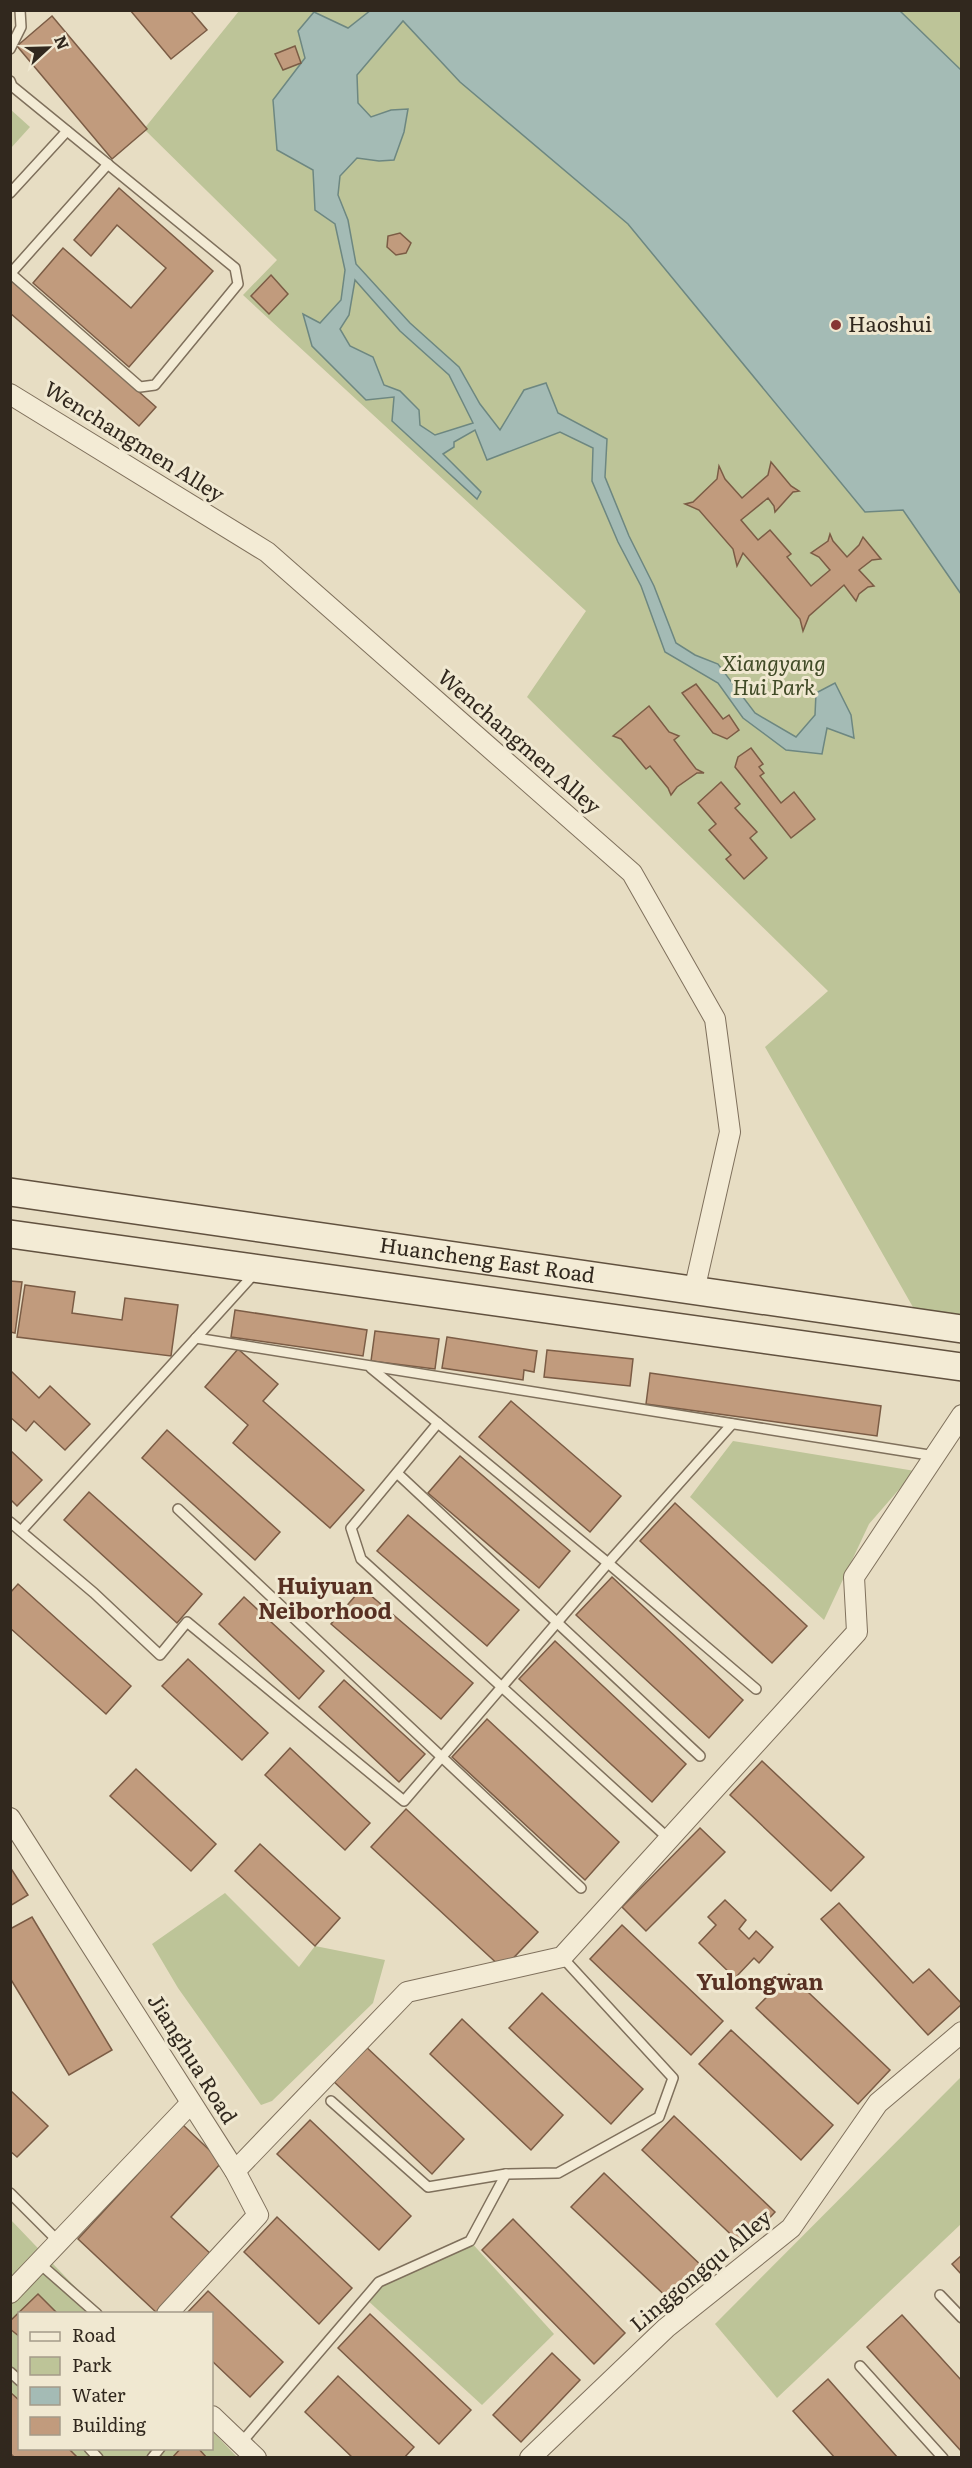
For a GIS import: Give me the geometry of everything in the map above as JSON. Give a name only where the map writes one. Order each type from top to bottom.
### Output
[{"type":"main road","name":"Huancheng East Road","points":[[10,1192],[962,1329]]},
{"type":"main road","name":"Huancheng East Road","points":[[10,1234],[962,1367]]},
{"type":"street","name":"Wenchangmen Alley","points":[[10,394],[267,552],[632,873],[715,1018],[730,1132],[694,1291]]},
{"type":"street","points":[[234,2171],[407,1992],[562,1957],[857,1632],[854,1577],[962,1415]]},
{"type":"street","name":"Jianghua Road","points":[[10,1818],[234,2171],[258,2215],[168,2312]]},
{"type":"street","name":"Linggongqu Alley","points":[[530,2457],[666,2328],[791,2228],[878,2103],[962,2032]]},
{"type":"street","points":[[10,2293],[191,2103]]},
{"type":"street","points":[[213,2417],[256,2457]]},
{"type":"lane","points":[[10,49],[21,27],[20,10]]},
{"type":"lane","points":[[10,81],[12,86],[108,164],[235,268],[238,284],[155,385],[140,387],[11,273],[108,164]]},
{"type":"lane","points":[[10,193],[67,131]]},
{"type":"lane","points":[[21,1531],[259,1268]]},
{"type":"lane","points":[[196,1338],[935,1456]]},
{"type":"lane","points":[[369,1366],[608,1563],[756,1689]]},
{"type":"lane","points":[[438,1423],[351,1528],[362,1559],[669,1839]]},
{"type":"lane","points":[[10,1522],[94,1593],[160,1655],[187,1622],[404,1801],[608,1563],[732,1424]]},
{"type":"lane","points":[[397,1473],[700,1756]]},
{"type":"lane","points":[[178,1509],[582,1888]]},
{"type":"lane","points":[[331,2101],[428,2187],[506,2174],[558,2173],[659,2117],[673,2078],[562,1957]]},
{"type":"lane","points":[[241,2443],[379,2282],[470,2241],[506,2174]]},
{"type":"lane","points":[[10,2193],[60,2242]]},
{"type":"lane","points":[[39,2263],[96,2312]]},
{"type":"lane","points":[[940,2295],[962,2318]]},
{"type":"lane","points":[[860,2366],[943,2457]]},
{"type":"green space","name":"Xiangyang Hui Park","points":[[239,11],[393,11],[460,82],[628,224],[865,512],[903,509],[961,594],[961,1329],[922,1323],[765,1047],[828,991],[527,697],[586,611],[243,295],[277,260],[144,129]]},
{"type":"green space","points":[[900,11],[961,11],[961,70]]},
{"type":"green space","points":[[10,109],[30,127],[11,148],[10,148]]},
{"type":"green space","points":[[733,1441],[915,1471],[869,1524],[824,1620],[690,1497]]},
{"type":"green space","points":[[225,1893],[299,1967],[315,1946],[385,1960],[373,2003],[272,2101],[261,2105],[178,1988],[152,1944]]},
{"type":"green space","points":[[961,2077],[961,2224],[777,2398],[715,2324]]},
{"type":"green space","points":[[10,2219],[99,2312],[18,2312],[18,2450],[213,2450],[213,2432],[237,2457],[11,2457]]},
{"type":"green space","points":[[470,2241],[554,2334],[482,2405],[365,2298],[379,2282]]},
{"type":"water","name":"Haoshui","points":[[371,10],[900,11],[961,70],[961,594],[903,510],[865,512],[628,224],[460,82],[403,21],[357,75],[358,103],[371,117],[391,110],[408,109],[404,132],[394,160],[379,161],[357,158],[340,176],[338,195],[348,220],[356,264],[410,323],[459,367],[480,404],[500,430],[524,390],[546,383],[558,413],[607,439],[605,477],[629,536],[654,586],[676,643],[695,655],[718,664],[755,713],[796,737],[815,715],[816,693],[835,683],[851,715],[854,738],[827,728],[822,754],[786,750],[743,718],[718,683],[665,652],[641,586],[618,542],[592,481],[593,448],[560,432],[487,460],[475,430],[454,442],[454,447],[443,454],[481,492],[477,499],[392,421],[394,397],[366,400],[312,346],[303,314],[320,323],[341,300],[345,270],[335,224],[315,210],[313,170],[277,150],[273,100],[305,58],[298,31],[314,12],[348,28]],"holes":[[[355,280],[400,331],[449,375],[473,423],[435,435],[420,425],[419,410],[400,391],[384,385],[373,357],[350,346],[340,329],[349,315]]]},
{"type":"building","points":[[130,10],[190,10],[207,30],[171,59]]},
{"type":"building","points":[[52,16],[147,129],[112,159],[17,46]]},
{"type":"building","points":[[295,46],[301,63],[283,70],[275,54]]},
{"type":"building","points":[[119,188],[213,271],[129,367],[33,283],[63,248],[131,308],[166,268],[117,225],[91,256],[74,240]]},
{"type":"building","points":[[400,233],[411,243],[406,253],[396,255],[387,247],[388,236]]},
{"type":"building","points":[[271,275],[288,294],[269,314],[251,296]]},
{"type":"building","points":[[10,278],[156,407],[139,426],[10,313]]},
{"type":"building","points":[[771,462],[791,486],[799,491],[793,492],[775,512],[768,498],[741,520],[758,540],[770,530],[791,554],[787,557],[811,586],[830,570],[819,557],[811,553],[828,541],[830,534],[847,557],[859,545],[863,537],[881,559],[872,560],[859,570],[874,586],[868,587],[859,594],[856,601],[844,585],[809,616],[803,631],[800,619],[743,553],[737,566],[733,549],[699,510],[685,504],[693,502],[717,479],[719,466],[725,479],[742,498],[768,475]]},
{"type":"building","points":[[696,684],[723,719],[729,715],[739,730],[727,739],[713,733],[682,693]]},
{"type":"building","points":[[649,706],[669,732],[679,736],[674,740],[696,769],[704,773],[697,773],[677,787],[671,795],[650,766],[646,769],[621,739],[613,736]]},
{"type":"building","points":[[751,748],[763,764],[759,767],[764,773],[760,776],[781,803],[794,792],[815,819],[791,838],[735,767],[738,757]]},
{"type":"building","points":[[721,782],[740,804],[735,808],[757,832],[750,838],[767,858],[744,879],[726,859],[731,855],[709,830],[716,824],[698,803]]},
{"type":"building","points":[[10,1281],[22,1282],[15,1333],[10,1332]]},
{"type":"building","points":[[25,1285],[75,1292],[72,1313],[122,1320],[125,1298],[178,1305],[171,1356],[17,1337]]},
{"type":"building","points":[[235,1310],[367,1330],[363,1356],[231,1337]]},
{"type":"building","points":[[375,1331],[439,1339],[435,1369],[371,1361]]},
{"type":"building","points":[[447,1337],[537,1351],[534,1372],[524,1370],[523,1380],[442,1368]]},
{"type":"building","points":[[238,1349],[278,1384],[263,1401],[364,1490],[330,1528],[233,1443],[248,1425],[205,1387]]},
{"type":"building","points":[[547,1350],[633,1359],[630,1386],[544,1377]]},
{"type":"building","points":[[11,1371],[39,1398],[50,1386],[90,1424],[65,1450],[34,1421],[26,1431],[10,1417]]},
{"type":"building","points":[[650,1373],[881,1406],[877,1436],[646,1404]]},
{"type":"building","points":[[511,1401],[621,1496],[590,1532],[479,1437]]},
{"type":"building","points":[[167,1430],[280,1532],[255,1560],[142,1458]]},
{"type":"building","points":[[10,1450],[42,1480],[17,1506],[10,1499]]},
{"type":"building","points":[[460,1456],[570,1551],[539,1588],[428,1493]]},
{"type":"building","points":[[89,1492],[202,1594],[177,1623],[64,1520]]},
{"type":"building","points":[[675,1503],[807,1626],[772,1663],[640,1541]]},
{"type":"building","points":[[408,1515],[519,1610],[487,1646],[377,1551]]},
{"type":"building","points":[[612,1577],[743,1700],[709,1738],[576,1615]]},
{"type":"building","points":[[18,1584],[131,1686],[106,1714],[10,1628],[10,1593]]},
{"type":"building","points":[[362,1588],[473,1683],[441,1719],[331,1624]]},
{"type":"building","points":[[244,1597],[324,1671],[299,1699],[219,1624]]},
{"type":"building","points":[[555,1641],[686,1764],[652,1802],[519,1679]]},
{"type":"building","points":[[188,1659],[268,1733],[242,1760],[162,1686]]},
{"type":"building","points":[[344,1680],[425,1754],[399,1782],[319,1707]]},
{"type":"building","points":[[487,1719],[619,1842],[585,1880],[452,1757]]},
{"type":"building","points":[[290,1748],[370,1823],[345,1850],[265,1775]]},
{"type":"building","points":[[762,1761],[864,1857],[831,1891],[730,1795]]},
{"type":"building","points":[[136,1769],[216,1844],[191,1871],[110,1796]]},
{"type":"building","points":[[406,1809],[538,1932],[503,1969],[371,1847]]},
{"type":"building","points":[[700,1828],[725,1852],[646,1931],[622,1907]]},
{"type":"building","points":[[260,1844],[340,1918],[315,1946],[235,1871]]},
{"type":"building","points":[[10,1867],[28,1895],[10,1906]]},
{"type":"building","points":[[725,1900],[746,1920],[739,1929],[749,1939],[756,1931],[773,1947],[759,1963],[754,1958],[735,1978],[699,1943],[716,1925],[708,1917]]},
{"type":"building","points":[[839,1903],[913,1983],[929,1969],[962,2004],[928,2035],[821,1919]]},
{"type":"building","points":[[32,1917],[112,2050],[69,2075],[10,1978],[10,1929]]},
{"type":"building","points":[[622,1925],[723,2021],[691,2055],[590,1959]]},
{"type":"building","points":[[789,1974],[890,2070],[858,2104],[756,2008]]},
{"type":"building","points":[[542,1993],[643,2089],[611,2124],[509,2028]]},
{"type":"building","points":[[462,2019],[563,2115],[531,2150],[430,2054]]},
{"type":"building","points":[[731,2030],[833,2125],[801,2160],[699,2064]]},
{"type":"building","points":[[363,2044],[464,2139],[432,2174],[330,2078]]},
{"type":"building","points":[[10,2090],[48,2126],[17,2157],[10,2151]]},
{"type":"building","points":[[674,2116],[775,2212],[743,2246],[642,2150]]},
{"type":"building","points":[[310,2120],[411,2216],[379,2250],[277,2154]]},
{"type":"building","points":[[183,2125],[222,2162],[171,2217],[213,2256],[160,2312],[156,2312],[78,2239]]},
{"type":"building","points":[[604,2173],[705,2269],[673,2303],[571,2207]]},
{"type":"building","points":[[277,2217],[352,2288],[319,2324],[244,2252]]},
{"type":"building","points":[[513,2219],[625,2333],[594,2364],[482,2250]]},
{"type":"building","points":[[962,2255],[962,2275],[952,2264]]},
{"type":"building","points":[[208,2291],[283,2362],[250,2397],[213,2362],[213,2312],[188,2312]]},
{"type":"building","points":[[38,2294],[56,2312],[19,2312]]},
{"type":"building","points":[[18,2313],[18,2335],[10,2329],[10,2321]]},
{"type":"building","points":[[370,2314],[471,2410],[439,2444],[338,2348]]},
{"type":"building","points":[[902,2315],[962,2381],[962,2452],[867,2347]]},
{"type":"building","points":[[552,2353],[580,2380],[521,2442],[493,2415]]},
{"type":"building","points":[[338,2376],[414,2447],[404,2458],[353,2458],[305,2412]]},
{"type":"building","points":[[828,2379],[898,2458],[835,2458],[793,2411]]},
{"type":"building","points":[[10,2392],[18,2399],[18,2450],[70,2450],[78,2458],[15,2458],[10,2453]]},
{"type":"building","points":[[179,2450],[200,2450],[207,2458],[172,2458]]},
{"type":"place","name":"Haoshui","points":[[836,325]]},
{"type":"district","name":"Huiyuan Neiborhood","points":[[325,1598]]},
{"type":"district","name":"Yulongwan","points":[[760,1982]]}]
